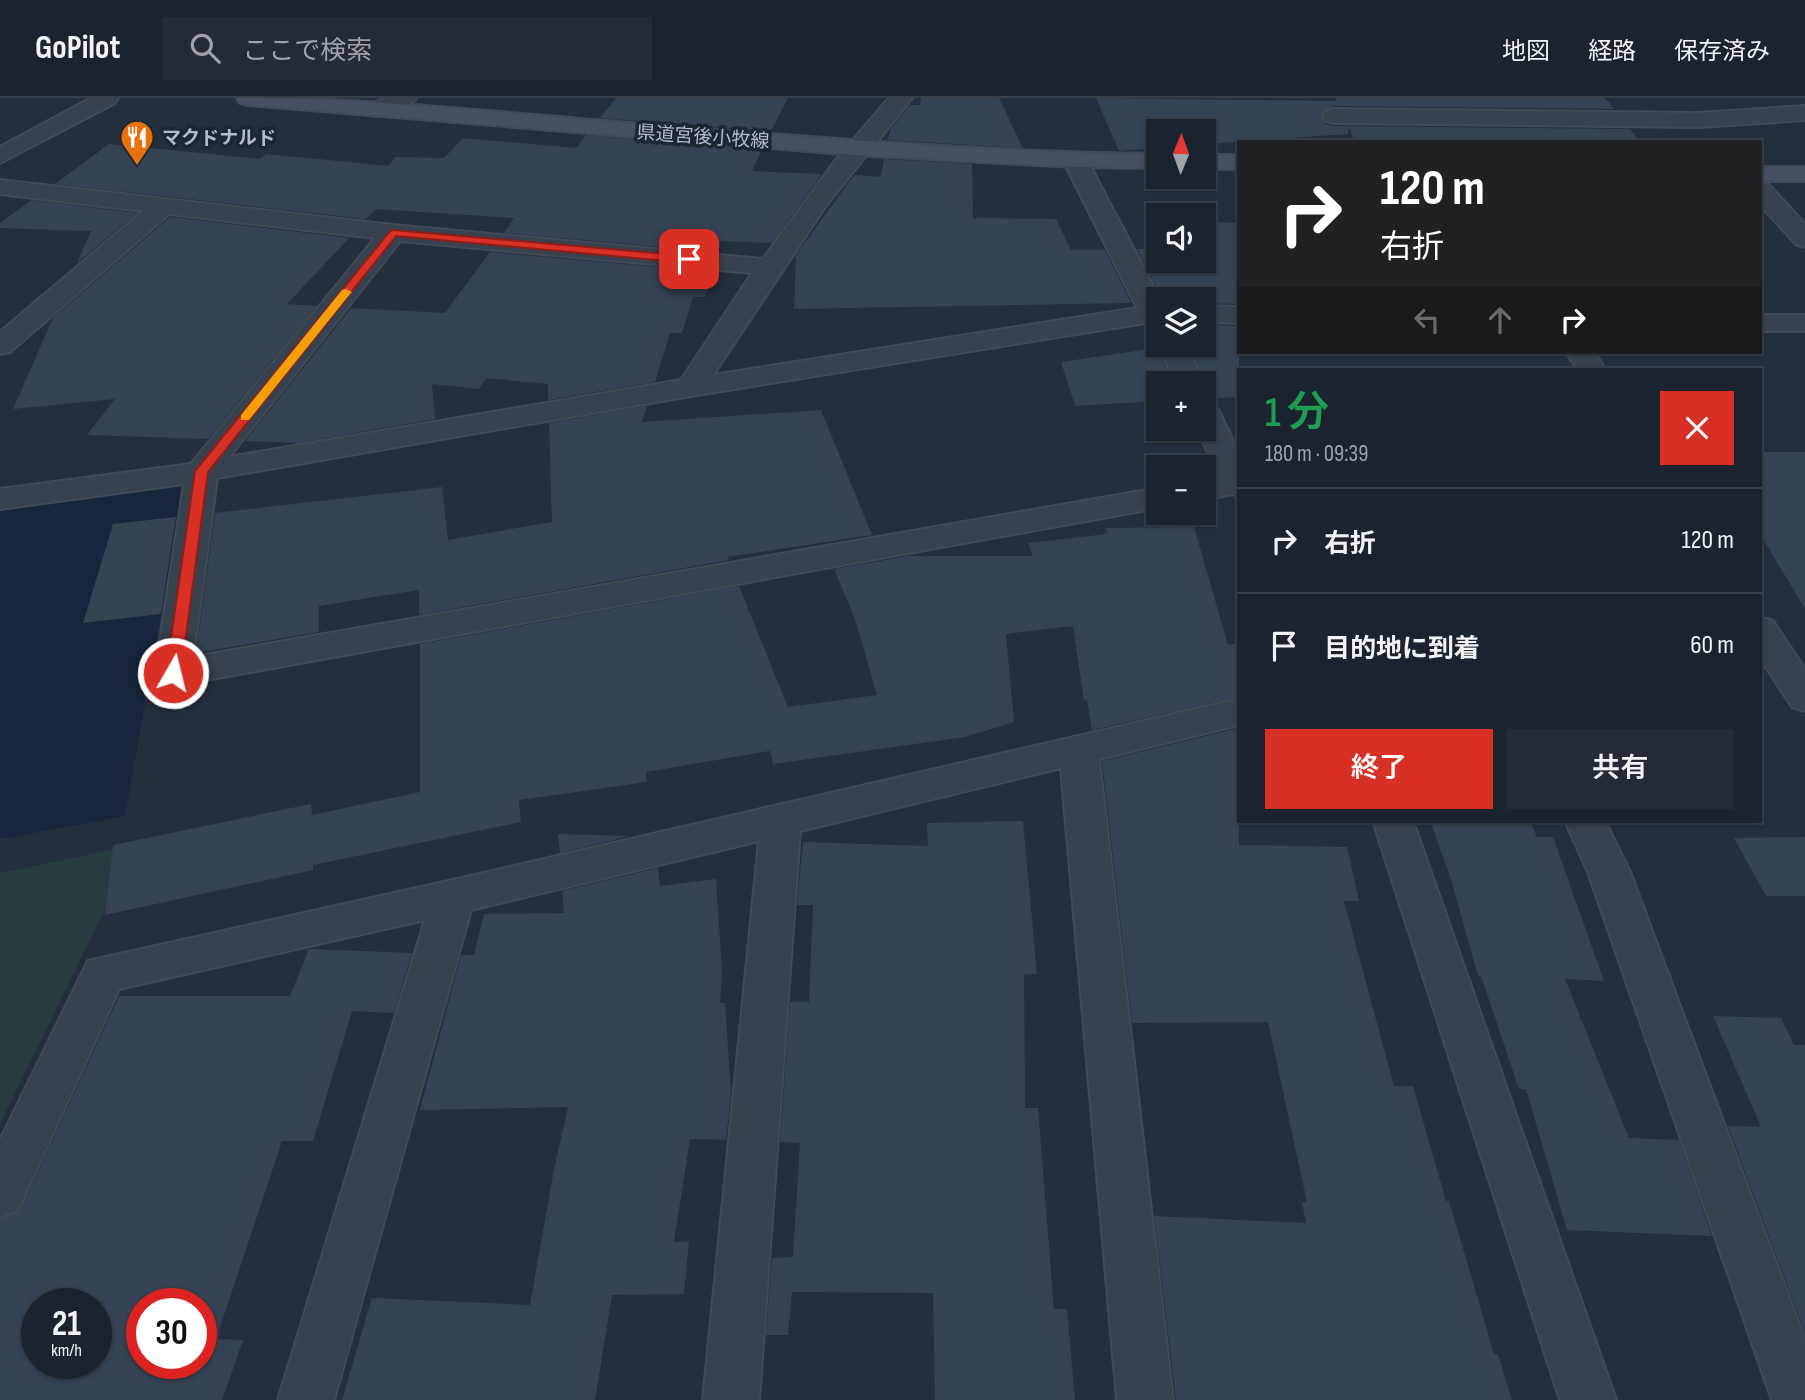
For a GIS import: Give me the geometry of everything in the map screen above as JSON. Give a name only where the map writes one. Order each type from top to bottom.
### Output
[{"type":"main road","name":"県道宮後小牧線","points":[[248,98],[855,148],[1075,160],[1146,161]]},
{"type":"main road","points":[[1216,162],[1237,162]]},
{"type":"main road","points":[[1762,174],[1805,174]]},
{"type":"street","points":[[0,156],[107,98]]},
{"type":"street","points":[[377,110],[405,98]]},
{"type":"street","points":[[691,387],[769,267],[855,148],[901,98]]},
{"type":"street","points":[[1677,98],[1715,140]]},
{"type":"street","points":[[1343,140],[1331,107],[1698,120],[1805,113]]},
{"type":"street","points":[[1075,160],[1146,295]]},
{"type":"street","points":[[0,187],[393,233],[769,267]]},
{"type":"street","points":[[1762,192],[1805,239]]},
{"type":"street","points":[[0,346],[163,207]]},
{"type":"street","points":[[393,233],[202,471],[173,673],[1146,500]]},
{"type":"street","points":[[1216,314],[1237,315]]},
{"type":"street","points":[[0,499],[202,471],[691,387],[1146,318]]},
{"type":"street","points":[[1762,323],[1805,323]]},
{"type":"street","points":[[1216,436],[1237,480]]},
{"type":"street","points":[[1216,487],[1237,484]]},
{"type":"street","points":[[1762,632],[1805,698]]},
{"type":"street","points":[[0,1193],[104,974],[453,897],[1237,712]]},
{"type":"street","points":[[1079,749],[1145,1400]]},
{"type":"street","points":[[731,1400],[781,819]]},
{"type":"street","points":[[1394,823],[1588,1400]]},
{"type":"street","points":[[1586,823],[1609,872],[1800,1400]]},
{"type":"street","points":[[306,1400],[453,897]]},
{"type":"green space","points":[[136,845],[0,1124],[0,873]]},
{"type":"water","points":[[186,474],[125,816],[0,839],[0,502]]},
{"type":"building","points":[[616,98],[788,98],[771,131],[600,118]]},
{"type":"building","points":[[921,98],[999,98],[1023,148],[888,140],[890,130],[910,105],[920,105]]},
{"type":"building","points":[[1096,98],[1336,101],[1335,98],[1605,98],[1614,109],[1334,106],[1324,110],[1321,117],[1325,124],[1334,126],[1630,129],[1638,140],[1354,140],[1348,127],[1348,134],[1216,143],[1216,119],[1146,119],[1146,149],[1119,151]]},
{"type":"building","points":[[586,135],[762,150],[752,171],[822,174],[772,243],[721,241],[718,252],[504,233],[514,218],[376,209],[366,219],[55,184],[109,144],[260,159],[266,154],[389,166],[395,157],[444,158],[463,138],[576,148]]},
{"type":"building","points":[[884,159],[972,164],[973,218],[1056,219],[1071,250],[1105,250],[1131,303],[794,309],[796,255],[854,175],[881,177]]},
{"type":"building","points":[[32,200],[137,213],[77,263],[91,231],[0,228],[0,223]]},
{"type":"building","points":[[170,217],[349,238],[287,304],[317,306],[208,439],[87,435],[115,399],[13,409],[53,318]]},
{"type":"building","points":[[1216,222],[1237,223],[1237,304],[1216,303],[1216,287],[1157,287],[1149,273],[1216,273]]},
{"type":"building","points":[[1137,249],[1146,249],[1146,266]]},
{"type":"building","points":[[490,252],[712,272],[705,297],[693,297],[682,333],[670,333],[655,382],[548,400],[548,384],[486,378],[479,389],[432,384],[435,419],[298,443],[245,441],[351,308],[445,313]]},
{"type":"building","points":[[1216,325],[1237,326],[1237,397],[1216,398],[1216,371],[1202,371],[1194,357],[1216,357]]},
{"type":"building","points":[[1146,349],[1146,357],[1161,357],[1168,371],[1146,371],[1146,402],[1075,406],[1061,362]]},
{"type":"building","points":[[647,406],[642,422],[821,410],[872,535],[728,557],[729,560],[419,615],[419,590],[319,606],[319,632],[196,653],[215,513],[442,487],[448,540],[552,522],[549,423]]},
{"type":"building","points":[[1762,452],[1805,452],[1805,609],[1762,537]]},
{"type":"building","points":[[176,517],[161,614],[83,623],[113,524]]},
{"type":"building","points":[[1194,527],[1228,645],[1237,643],[1237,697],[1092,730],[1087,700],[1084,701],[1073,626],[1006,634],[1014,722],[965,737],[773,764],[770,751],[646,772],[647,782],[519,800],[521,822],[313,865],[313,870],[105,915],[113,845],[311,804],[312,815],[420,792],[420,644],[739,586],[788,707],[877,695],[855,619],[834,569],[908,556],[1033,556],[1028,543],[1107,534],[1106,528]]},
{"type":"building","points":[[1237,728],[1239,845],[1347,847],[1359,901],[1344,901],[1394,1086],[1413,1086],[1494,1354],[1498,1354],[1512,1400],[1176,1400],[1154,1216],[1306,1223],[1302,1202],[1307,1202],[1268,1022],[1132,1023],[1102,761]]},
{"type":"building","points":[[1023,821],[1037,974],[1024,974],[1025,1108],[1038,1108],[1054,1309],[1067,1309],[1075,1400],[935,1400],[933,1293],[792,1292],[788,1335],[766,1335],[772,1258],[793,1257],[800,1143],[780,1142],[790,1002],[809,1002],[813,905],[797,905],[803,842],[928,846],[927,823]]},
{"type":"building","points":[[1431,823],[1531,823],[1537,837],[1553,837],[1604,981],[1565,979],[1629,1138],[1679,1140],[1712,1236],[1567,1230],[1526,1089],[1519,1089],[1481,976],[1478,976],[1451,879]]},
{"type":"building","points":[[558,834],[630,836],[560,853]]},
{"type":"building","points":[[1805,837],[1805,896],[1766,896],[1734,838]]},
{"type":"building","points":[[658,868],[660,886],[716,879],[722,972],[720,1003],[725,1003],[731,1092],[726,1140],[690,1139],[674,1242],[689,1242],[684,1294],[612,1295],[595,1400],[342,1400],[372,1298],[530,1305],[568,1107],[420,1110],[461,955],[474,955],[484,914],[564,913],[562,891]]},
{"type":"building","points":[[309,949],[412,953],[394,1013],[352,1011],[313,1141],[282,1141],[217,1336],[217,1288],[126,1288],[126,1379],[217,1379],[217,1339],[243,1340],[222,1400],[0,1400],[0,1219],[20,1211],[119,996],[290,996]]},
{"type":"building","points":[[1713,1016],[1781,1018],[1794,1045],[1805,1045],[1805,1333],[1728,1126],[1761,1127]]},
{"type":"slow traffic","points":[[245,417],[346,292]]},
{"type":"place","name":"マクドナルド","points":[[137,167]]},
{"type":"route","points":[[173,673],[202,471],[393,233],[689,259]]}]
